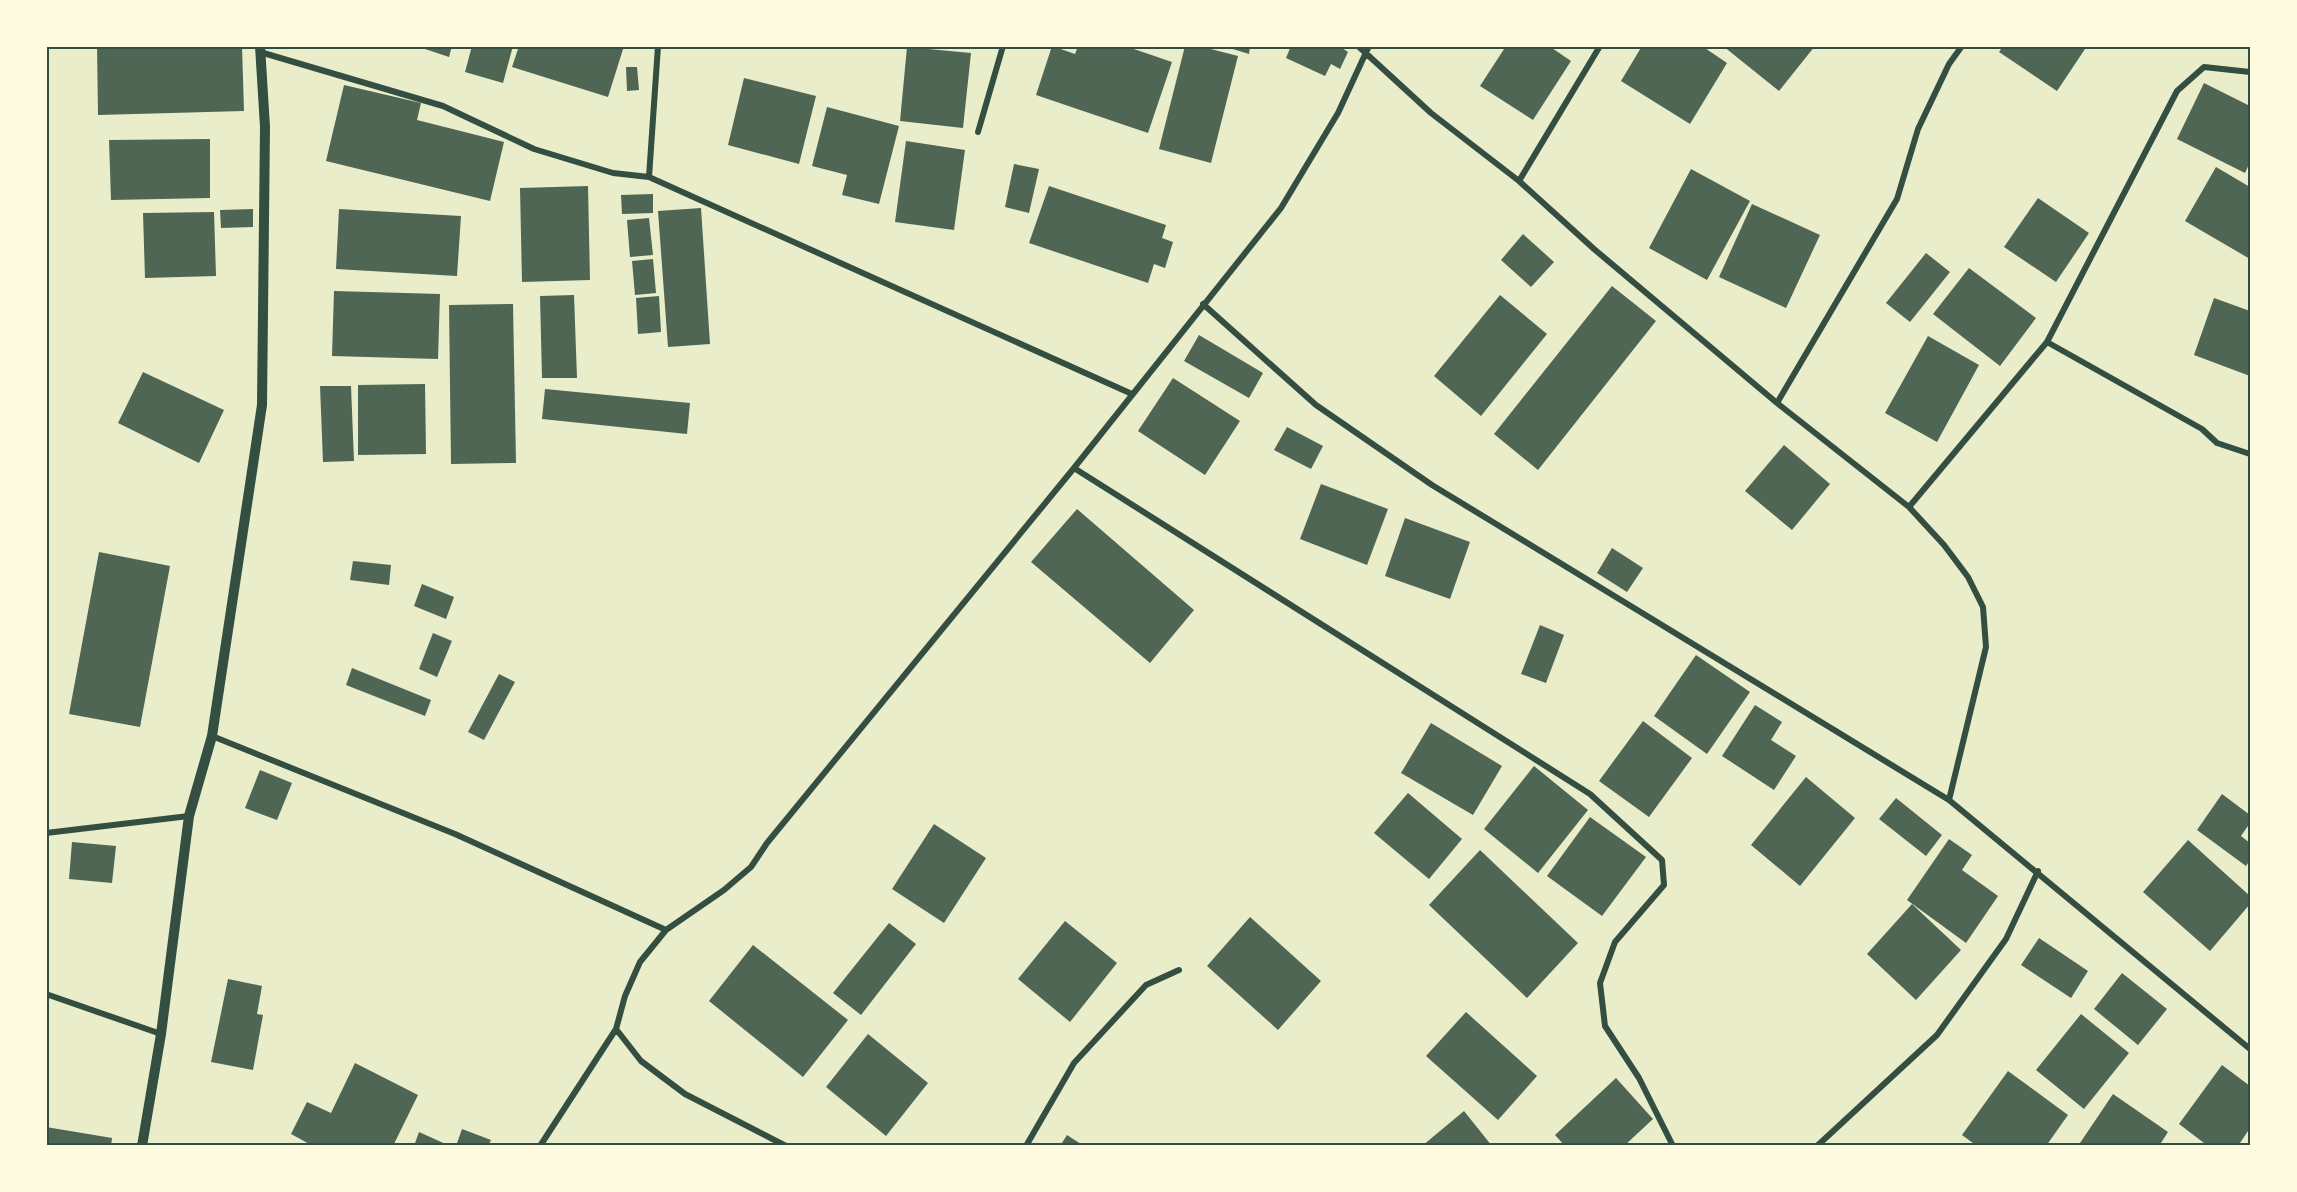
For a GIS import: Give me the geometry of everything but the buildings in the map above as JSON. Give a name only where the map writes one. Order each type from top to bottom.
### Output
[{"type":"street","points":[[649,177],[658,46]]},
{"type":"street","points":[[978,132],[996,77],[1003,46]]},
{"type":"street","points":[[1358,46],[1365,56],[1431,113],[1519,182],[1594,249],[1777,403],[1909,507],[1956,561],[1983,607],[1986,647],[1949,800]]},
{"type":"street","points":[[540,1146],[616,1029],[625,996],[640,962],[666,930],[724,890],[751,867],[767,843],[1074,468],[1281,208],[1338,113],[1369,46]]},
{"type":"street","points":[[1519,182],[1600,46]]},
{"type":"street","points":[[1777,403],[1897,199],[1918,129],[1949,64],[1962,46]]},
{"type":"street","points":[[142,1146],[161,1034],[189,816],[212,736],[262,405],[265,127],[260,49],[443,106],[534,149],[613,173],[649,177],[1132,394]]},
{"type":"street","points":[[1909,507],[2046,342],[2177,91],[2204,67],[2250,72]]},
{"type":"street","points":[[1203,304],[1316,405],[1432,485],[1949,800],[2038,871],[2250,1049]]},
{"type":"street","points":[[2046,342],[2202,429],[2217,443],[2250,454]]},
{"type":"street","points":[[1074,468],[1590,794],[1662,860],[1664,885],[1615,942],[1600,983],[1605,1026],[1639,1078],[1673,1146]]},
{"type":"street","points":[[212,736],[455,834],[666,930]]},
{"type":"street","points":[[46,833],[189,816]]},
{"type":"street","points":[[1817,1146],[1937,1035],[2006,939],[2038,871]]},
{"type":"street","points":[[1026,1146],[1074,1064],[1146,985],[1179,970]]},
{"type":"street","points":[[46,994],[161,1034]]},
{"type":"street","points":[[616,1029],[641,1061],[685,1094],[786,1146]]}]
